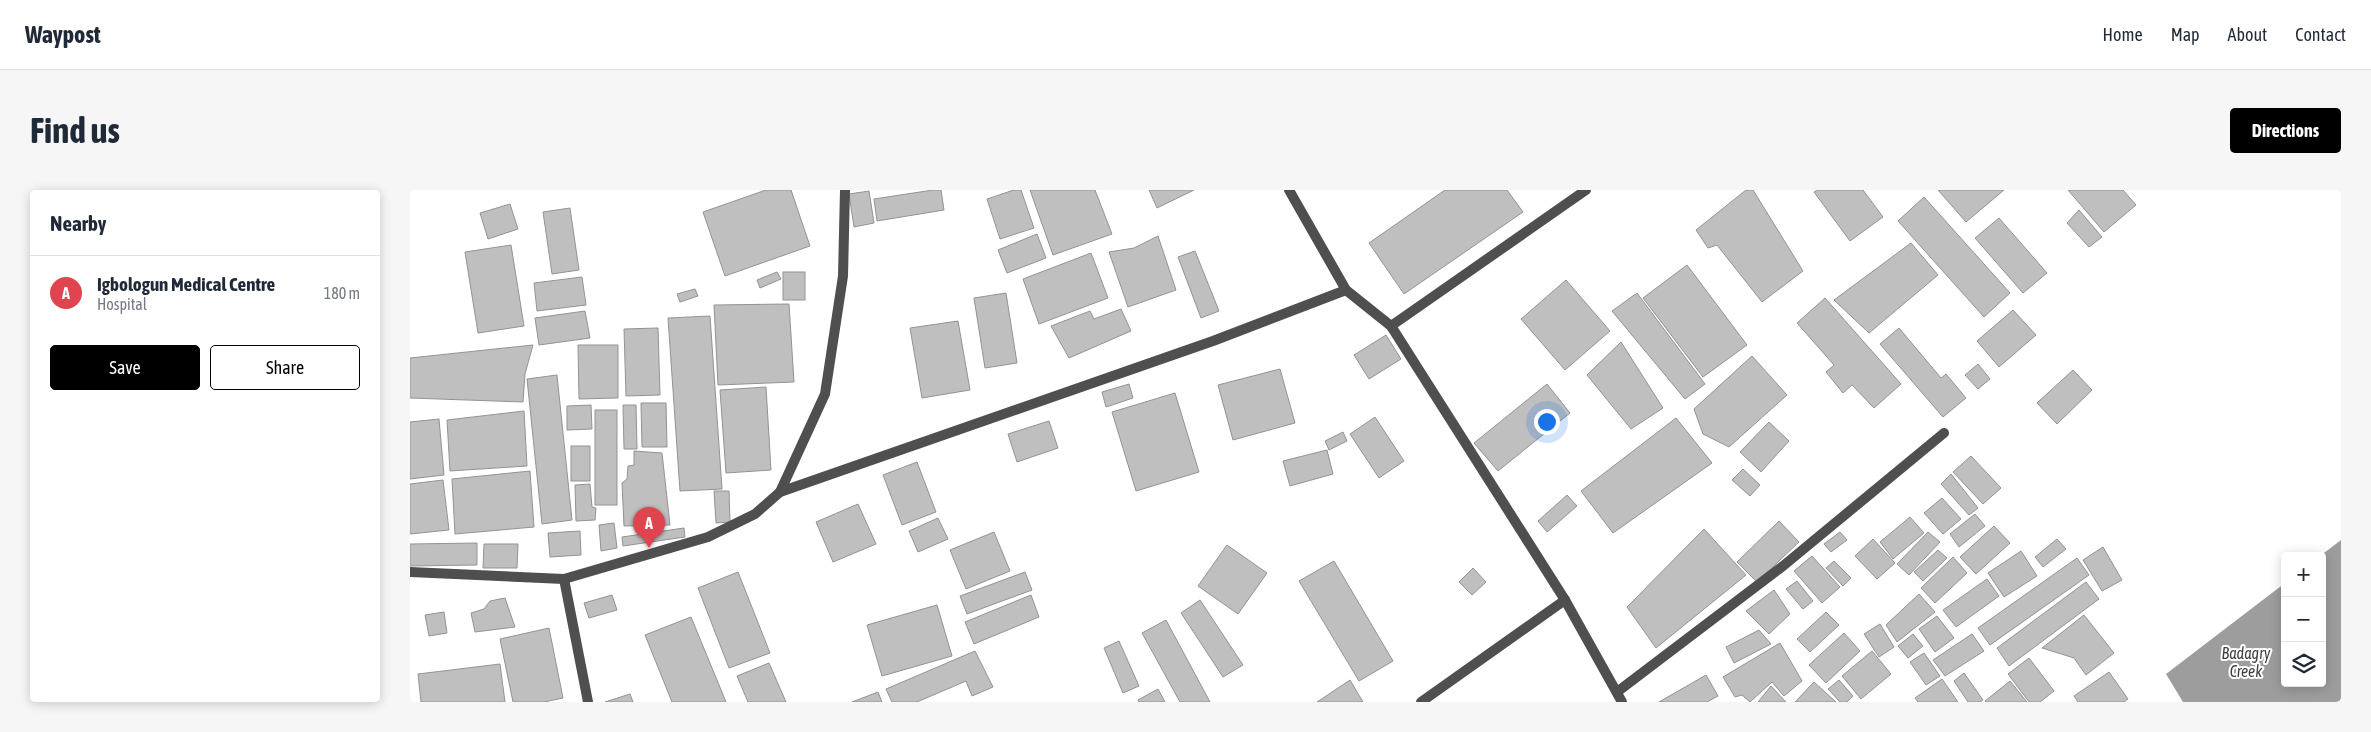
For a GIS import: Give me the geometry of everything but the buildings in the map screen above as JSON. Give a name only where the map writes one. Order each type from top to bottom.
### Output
[{"type":"street","points":[[780,492],[825,394],[843,276],[845,190]]},
{"type":"street","points":[[1289,190],[1346,290],[1392,326],[1565,600],[1622,702]]},
{"type":"street","points":[[1392,326],[1586,190]]},
{"type":"street","points":[[410,572],[564,579],[708,537],[755,514],[780,492],[1213,341],[1346,290]]},
{"type":"street","points":[[1617,692],[1782,566],[1944,433]]},
{"type":"street","points":[[564,579],[588,702]]},
{"type":"street","points":[[1421,702],[1565,600]]},
{"type":"water","name":"Badagry Creek","points":[[2341,540],[2341,702],[2183,702],[2166,674],[2281,586],[2281,687],[2326,687],[2325,552]]},
{"type":"place","name":"Igbologun Medical Centre","points":[[649,548]]}]
